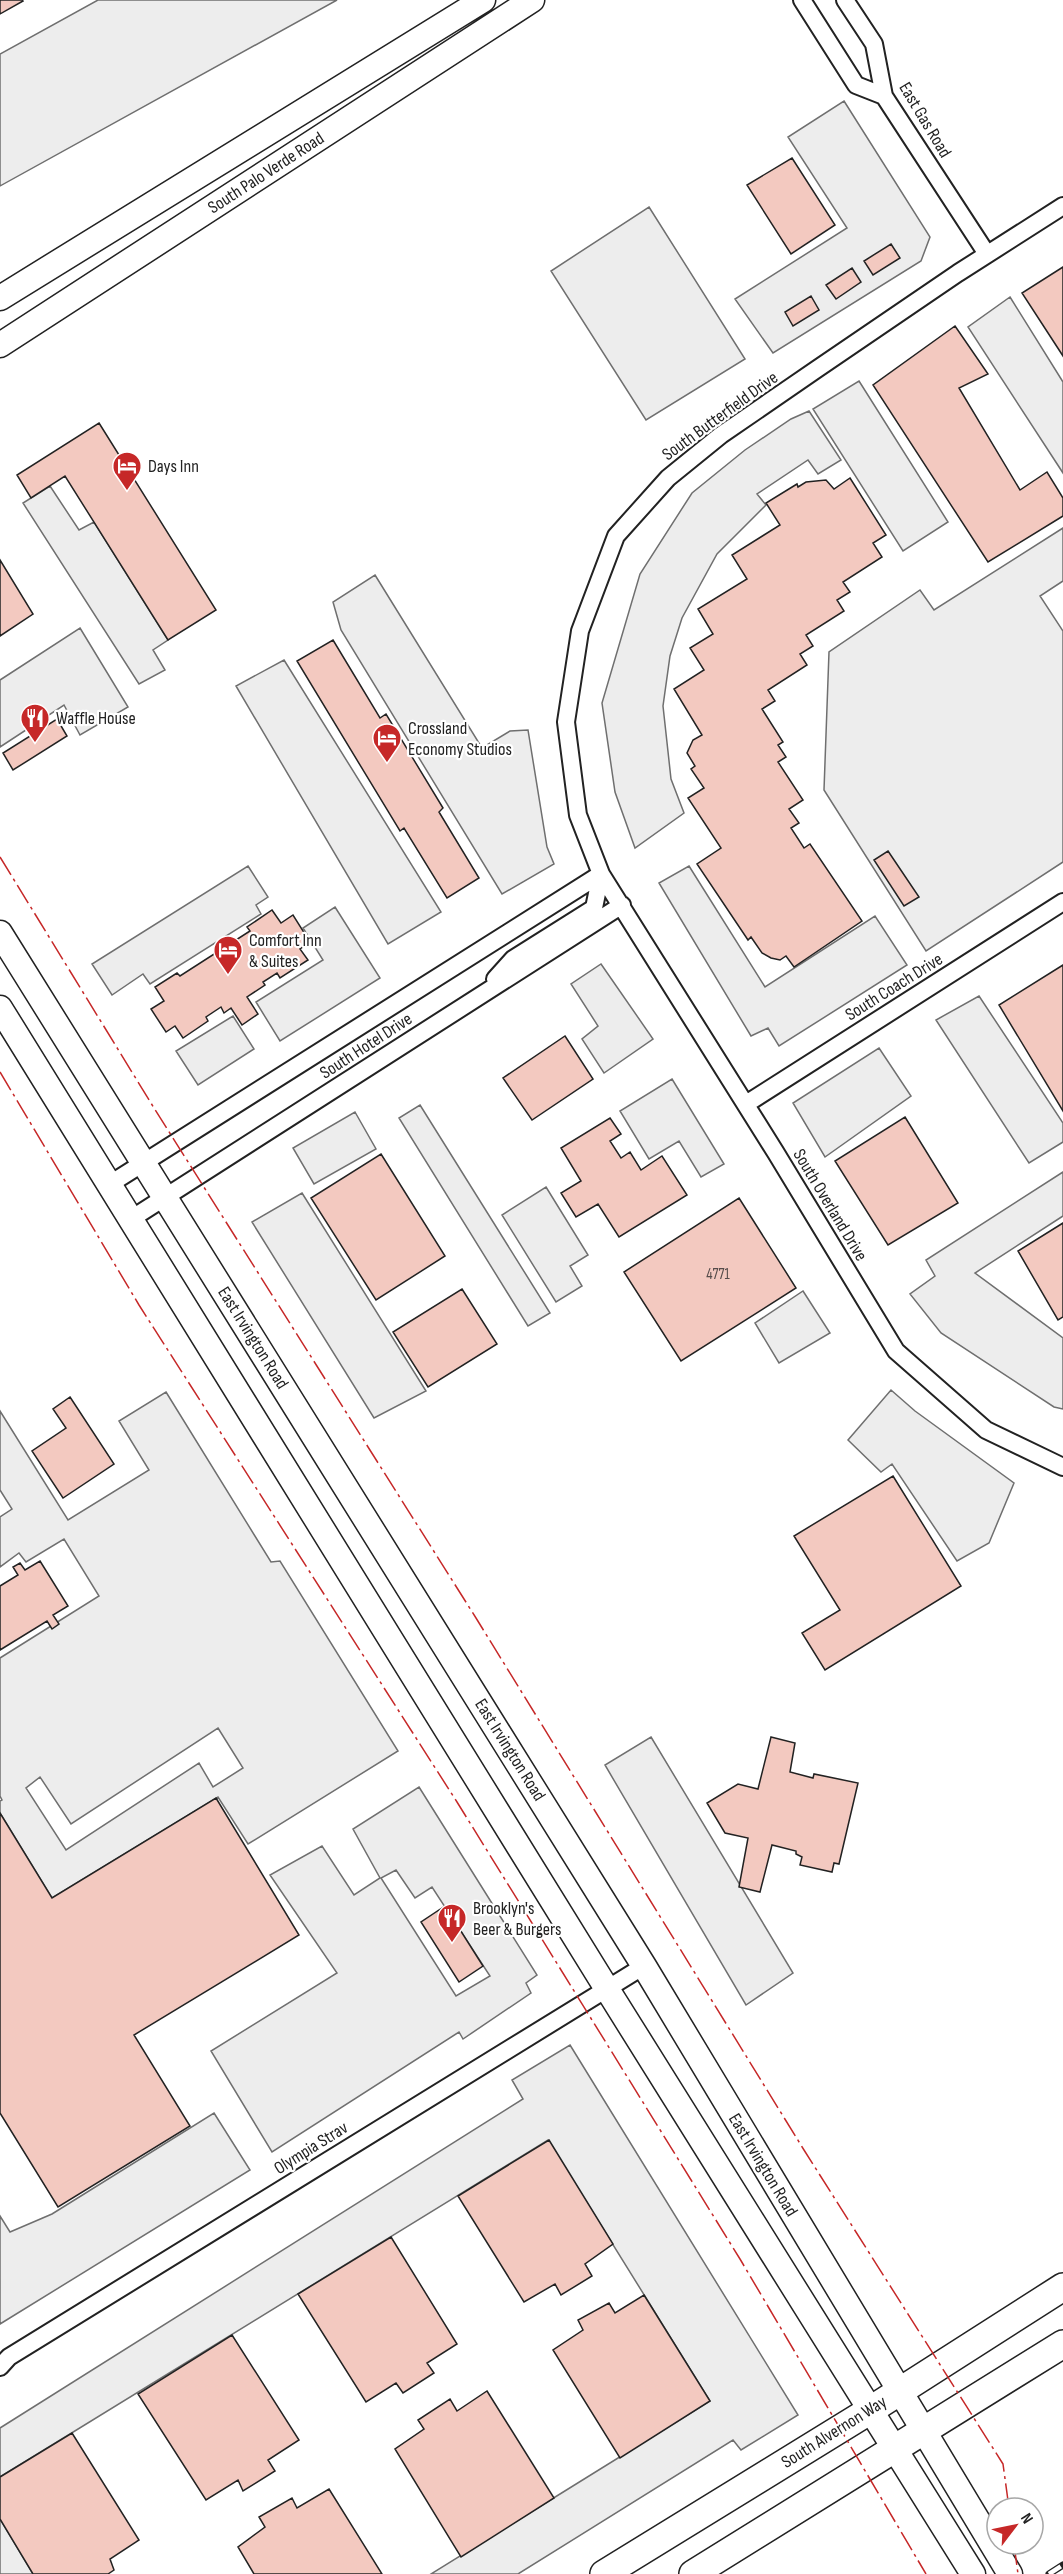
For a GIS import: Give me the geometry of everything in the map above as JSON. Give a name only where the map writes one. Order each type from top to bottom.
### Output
[{"type":"main road","name":"South Palo Verde Road","points":[[0,298],[483,0]]},
{"type":"main road","name":"South Palo Verde Road","points":[[0,345],[532,0]]},
{"type":"main road","points":[[267,173],[314,125],[405,65],[415,54],[416,43]]},
{"type":"main road","name":"East Irvington Road","points":[[0,933],[644,1966],[1010,2574]]},
{"type":"main road","points":[[0,1008],[869,2411],[973,2574]]},
{"type":"main road","name":"South Alvernon Way","points":[[604,2574],[869,2411],[1063,2287]]},
{"type":"main road","points":[[693,2574],[1063,2343]]},
{"type":"street","points":[[802,0],[856,85],[884,96]]},
{"type":"street","name":"East Gas Road","points":[[845,0],[873,44],[884,96],[987,254]]},
{"type":"street","name":"South Butterfield Drive","points":[[622,905],[602,874],[578,815],[566,722],[580,631],[616,536],[668,478],[721,435],[987,254],[1063,206]]},
{"type":"street","points":[[476,998],[513,959],[594,908],[602,874]]},
{"type":"street","name":"South Hotel Drive","points":[[110,1184],[602,874]]},
{"type":"street","name":"South Coach Drive","points":[[746,1104],[1063,902]]},
{"type":"street","name":"South Hotel Drive","points":[[131,1219],[622,905]]},
{"type":"street","name":"South Overland Drive","points":[[622,905],[896,1351],[986,1430],[1063,1467]]},
{"type":"street","name":"Olympia Strav","points":[[0,2367],[9,2357],[644,1966]]},
{"type":"shaded area","points":[[98,0],[337,0],[0,186],[0,54]]},
{"type":"shaded area","points":[[844,101],[930,237],[921,261],[773,353],[735,299],[847,228],[788,137]]},
{"type":"shaded area","points":[[649,207],[745,359],[646,420],[551,271]]},
{"type":"shaded area","points":[[1010,297],[1063,382],[1063,473],[968,327]]},
{"type":"shaded area","points":[[859,381],[948,522],[903,551],[813,409]]},
{"type":"shaded area","points":[[809,411],[841,460],[818,474],[808,460],[757,494],[766,505],[717,554],[682,618],[670,656],[663,706],[671,779],[684,813],[635,848],[615,792],[602,703],[640,574],[692,493],[745,450],[791,419]]},
{"type":"shaded area","points":[[50,486],[79,530],[94,522],[168,640],[153,650],[165,670],[139,684],[23,503]]},
{"type":"shaded area","points":[[1063,528],[1063,581],[1040,596],[1063,631],[1063,862],[926,951],[824,790],[829,652],[920,590],[934,610]]},
{"type":"shaded area","points":[[375,575],[482,748],[510,731],[528,730],[547,847],[554,864],[502,894],[341,630],[333,602]]},
{"type":"shaded area","points":[[80,628],[128,707],[80,735],[64,705],[0,747],[0,680]]},
{"type":"shaded area","points":[[284,660],[441,912],[388,944],[236,686]]},
{"type":"shaded area","points":[[248,866],[268,897],[256,905],[261,914],[150,984],[143,974],[112,995],[92,964]]},
{"type":"shaded area","points":[[689,866],[765,987],[875,916],[907,965],[779,1046],[768,1028],[751,1036],[659,883]]},
{"type":"shaded area","points":[[335,907],[380,978],[280,1041],[256,1002],[323,960],[303,928]]},
{"type":"shaded area","points":[[601,964],[653,1039],[604,1073],[582,1039],[598,1026],[571,984]]},
{"type":"shaded area","points":[[979,996],[1063,1123],[1063,1142],[1029,1163],[936,1020]]},
{"type":"shaded area","points":[[233,1016],[254,1049],[198,1085],[176,1051]]},
{"type":"shaded area","points":[[879,1048],[911,1096],[825,1157],[793,1103]]},
{"type":"shaded area","points":[[672,1079],[724,1164],[701,1177],[679,1141],[649,1159],[620,1111]]},
{"type":"shaded area","points":[[420,1105],[550,1313],[528,1326],[399,1118]]},
{"type":"shaded area","points":[[355,1112],[376,1149],[314,1184],[293,1148]]},
{"type":"shaded area","points":[[1063,1172],[1063,1216],[975,1273],[1063,1338],[1063,1409],[1054,1407],[941,1333],[910,1294],[935,1276],[926,1260]]},
{"type":"shaded area","points":[[546,1187],[588,1255],[570,1266],[582,1286],[556,1302],[502,1215]]},
{"type":"shaded area","points":[[302,1193],[426,1391],[374,1418],[252,1222]]},
{"type":"shaded area","points":[[803,1291],[830,1333],[779,1363],[755,1323]]},
{"type":"shaded area","points":[[891,1390],[915,1411],[1014,1483],[989,1543],[957,1561],[892,1464],[881,1472],[848,1440]]},
{"type":"shaded area","points":[[166,1392],[271,1562],[280,1561],[398,1751],[248,1844],[218,1797],[52,1898],[0,1813],[0,1801],[2,1800],[0,1796],[0,1658],[99,1596],[64,1539],[26,1562],[19,1553],[0,1567],[0,1517],[12,1509],[0,1490],[0,1411],[68,1520],[149,1470],[119,1421]],"holes":[[[218,1728],[243,1768],[213,1787],[199,1763],[66,1850],[26,1788],[40,1777],[71,1824]]]},
{"type":"shaded area","points":[[651,1737],[793,1973],[746,2005],[605,1765]]},
{"type":"shaded area","points":[[419,1787],[537,1975],[526,1983],[531,1993],[463,2039],[459,2032],[272,2152],[211,2051],[337,1973],[270,1875],[322,1846],[354,1895],[380,1878],[353,1829]],"holes":[[[396,1870],[415,1898],[432,1887],[490,1976],[456,1996],[381,1878]]]},
{"type":"shaded area","points":[[570,2045],[798,2415],[741,2450],[733,2440],[518,2574],[431,2574],[710,2401],[548,2140],[0,2477],[0,2428],[523,2099],[512,2080]]},
{"type":"shaded area","points":[[214,2113],[250,2170],[0,2324],[0,2216],[10,2232],[52,2214]]},
{"type":"shaded area","points":[[0,2519],[33,2574],[0,2574]]},
{"type":"building","points":[[0,0],[22,0],[23,1],[0,14]]},
{"type":"building","points":[[792,158],[835,225],[791,254],[747,185]]},
{"type":"building","points":[[891,244],[900,258],[873,275],[864,261]]},
{"type":"building","points":[[1063,267],[1063,356],[1022,293]]},
{"type":"building","points":[[852,268],[861,282],[836,299],[826,285]]},
{"type":"building","points":[[811,296],[819,310],[793,326],[785,312]]},
{"type":"building","points":[[955,326],[988,374],[959,388],[1020,490],[1047,472],[1063,498],[1063,516],[988,562],[873,385]]},
{"type":"building","points":[[99,423],[216,610],[168,640],[65,476],[31,498],[17,475]]},
{"type":"building","points":[[850,478],[886,535],[873,543],[882,557],[843,582],[850,592],[837,600],[844,611],[806,635],[813,646],[800,654],[807,665],[768,690],[775,701],[762,709],[783,742],[778,745],[786,757],[778,762],[803,800],[789,809],[799,823],[791,828],[804,848],[810,844],[862,921],[794,967],[786,956],[780,960],[771,958],[762,953],[751,937],[748,940],[697,864],[721,848],[688,798],[704,788],[691,769],[695,766],[687,753],[693,740],[702,735],[674,689],[704,670],[690,648],[713,634],[698,609],[747,579],[732,555],[780,525],[766,503],[797,484],[798,487],[806,482],[826,480],[834,489]]},
{"type":"building","points":[[0,560],[33,614],[0,636]]},
{"type":"building","name":"Crossland Economy Studios","points":[[333,640],[380,718],[386,714],[443,808],[439,812],[479,878],[447,898],[404,828],[400,831],[297,661]]},
{"type":"building","name":"Waffle House","points":[[57,719],[67,736],[13,770],[3,753]]},
{"type":"building","points":[[888,851],[919,897],[904,906],[874,860]]},
{"type":"building","name":"Comfort Inn & Suites","points":[[272,910],[281,923],[293,915],[310,942],[300,949],[308,960],[280,978],[277,973],[263,982],[265,985],[247,997],[258,1014],[242,1025],[231,1008],[224,1013],[221,1007],[206,1017],[208,1021],[183,1038],[175,1026],[166,1032],[151,1009],[164,1001],[155,987],[177,973],[180,976],[250,931],[247,927]]},
{"type":"building","points":[[1063,965],[1063,1111],[999,1005]]},
{"type":"building","points":[[565,1036],[593,1079],[532,1120],[503,1078]]},
{"type":"building","points":[[905,1117],[958,1203],[888,1245],[835,1161]]},
{"type":"building","points":[[610,1118],[621,1134],[610,1141],[621,1158],[630,1152],[641,1170],[662,1156],[687,1195],[619,1237],[598,1204],[576,1217],[561,1193],[581,1181],[561,1148]]},
{"type":"building","points":[[381,1154],[445,1256],[376,1300],[311,1198]]},
{"type":"building","points":[[739,1198],[796,1288],[681,1361],[624,1272]]},
{"type":"building","points":[[1063,1223],[1063,1317],[1058,1320],[1018,1251]]},
{"type":"building","points":[[462,1289],[497,1344],[428,1387],[393,1332]]},
{"type":"building","points":[[70,1397],[114,1464],[63,1498],[32,1451],[66,1428],[53,1409]]},
{"type":"building","points":[[893,1476],[961,1586],[825,1670],[802,1633],[840,1610],[794,1536]]},
{"type":"building","points":[[40,1561],[68,1606],[53,1615],[59,1624],[52,1629],[47,1621],[0,1650],[0,1586],[18,1575],[13,1567],[20,1563],[25,1570]]},
{"type":"building","points":[[771,1737],[795,1743],[790,1772],[813,1778],[814,1774],[858,1783],[839,1864],[834,1863],[832,1872],[800,1865],[802,1857],[796,1854],[796,1851],[772,1845],[760,1892],[739,1887],[748,1838],[725,1833],[707,1803],[738,1784],[758,1789]]},
{"type":"building","points":[[216,1798],[299,1935],[134,2035],[190,2126],[58,2207],[0,2113],[0,1813],[52,1898]]},
{"type":"building","name":"Brooklyn's Beer & Burgers","points":[[445,1906],[483,1966],[459,1982],[421,1922]]},
{"type":"building","points":[[549,2140],[613,2244],[585,2264],[592,2276],[561,2295],[555,2284],[524,2302],[458,2196]]},
{"type":"building","points":[[391,2237],[457,2344],[427,2363],[434,2373],[403,2393],[396,2383],[366,2402],[298,2294]]},
{"type":"building","points":[[644,2295],[710,2401],[620,2458],[553,2350],[583,2330],[578,2320],[609,2303],[615,2313]]},
{"type":"building","points":[[232,2335],[299,2440],[268,2460],[275,2471],[243,2491],[238,2480],[206,2500],[138,2394]]},
{"type":"building","points":[[487,2391],[554,2498],[461,2557],[395,2449],[424,2429],[418,2420],[450,2399],[457,2411]]},
{"type":"building","points":[[72,2433],[139,2540],[110,2559],[114,2570],[108,2574],[33,2574],[0,2519],[0,2477]]},
{"type":"building","points":[[329,2489],[382,2574],[254,2574],[238,2547],[265,2527],[259,2517],[292,2498],[297,2508]]},
{"type":"railway","points":[[1049,2574],[1063,2565]]},
{"type":"power","points":[[0,857],[154,1108],[476,1618],[804,2150],[1003,2464],[1007,2496]]},
{"type":"power","points":[[0,1072],[139,1305],[457,1802],[740,2259],[926,2574]]},
{"type":"power","points":[[1016,2556],[1018,2574]]},
{"type":"place","name":"Days Inn","points":[[127,492]]},
{"type":"place","name":"Waffle House","points":[[35,744]]},
{"type":"place","name":"Crossland Economy Studios","points":[[387,764]]},
{"type":"place","name":"Comfort Inn & Suites","points":[[228,976]]},
{"type":"place","name":"Brooklyn's Beer & Burgers","points":[[452,1944]]}]
